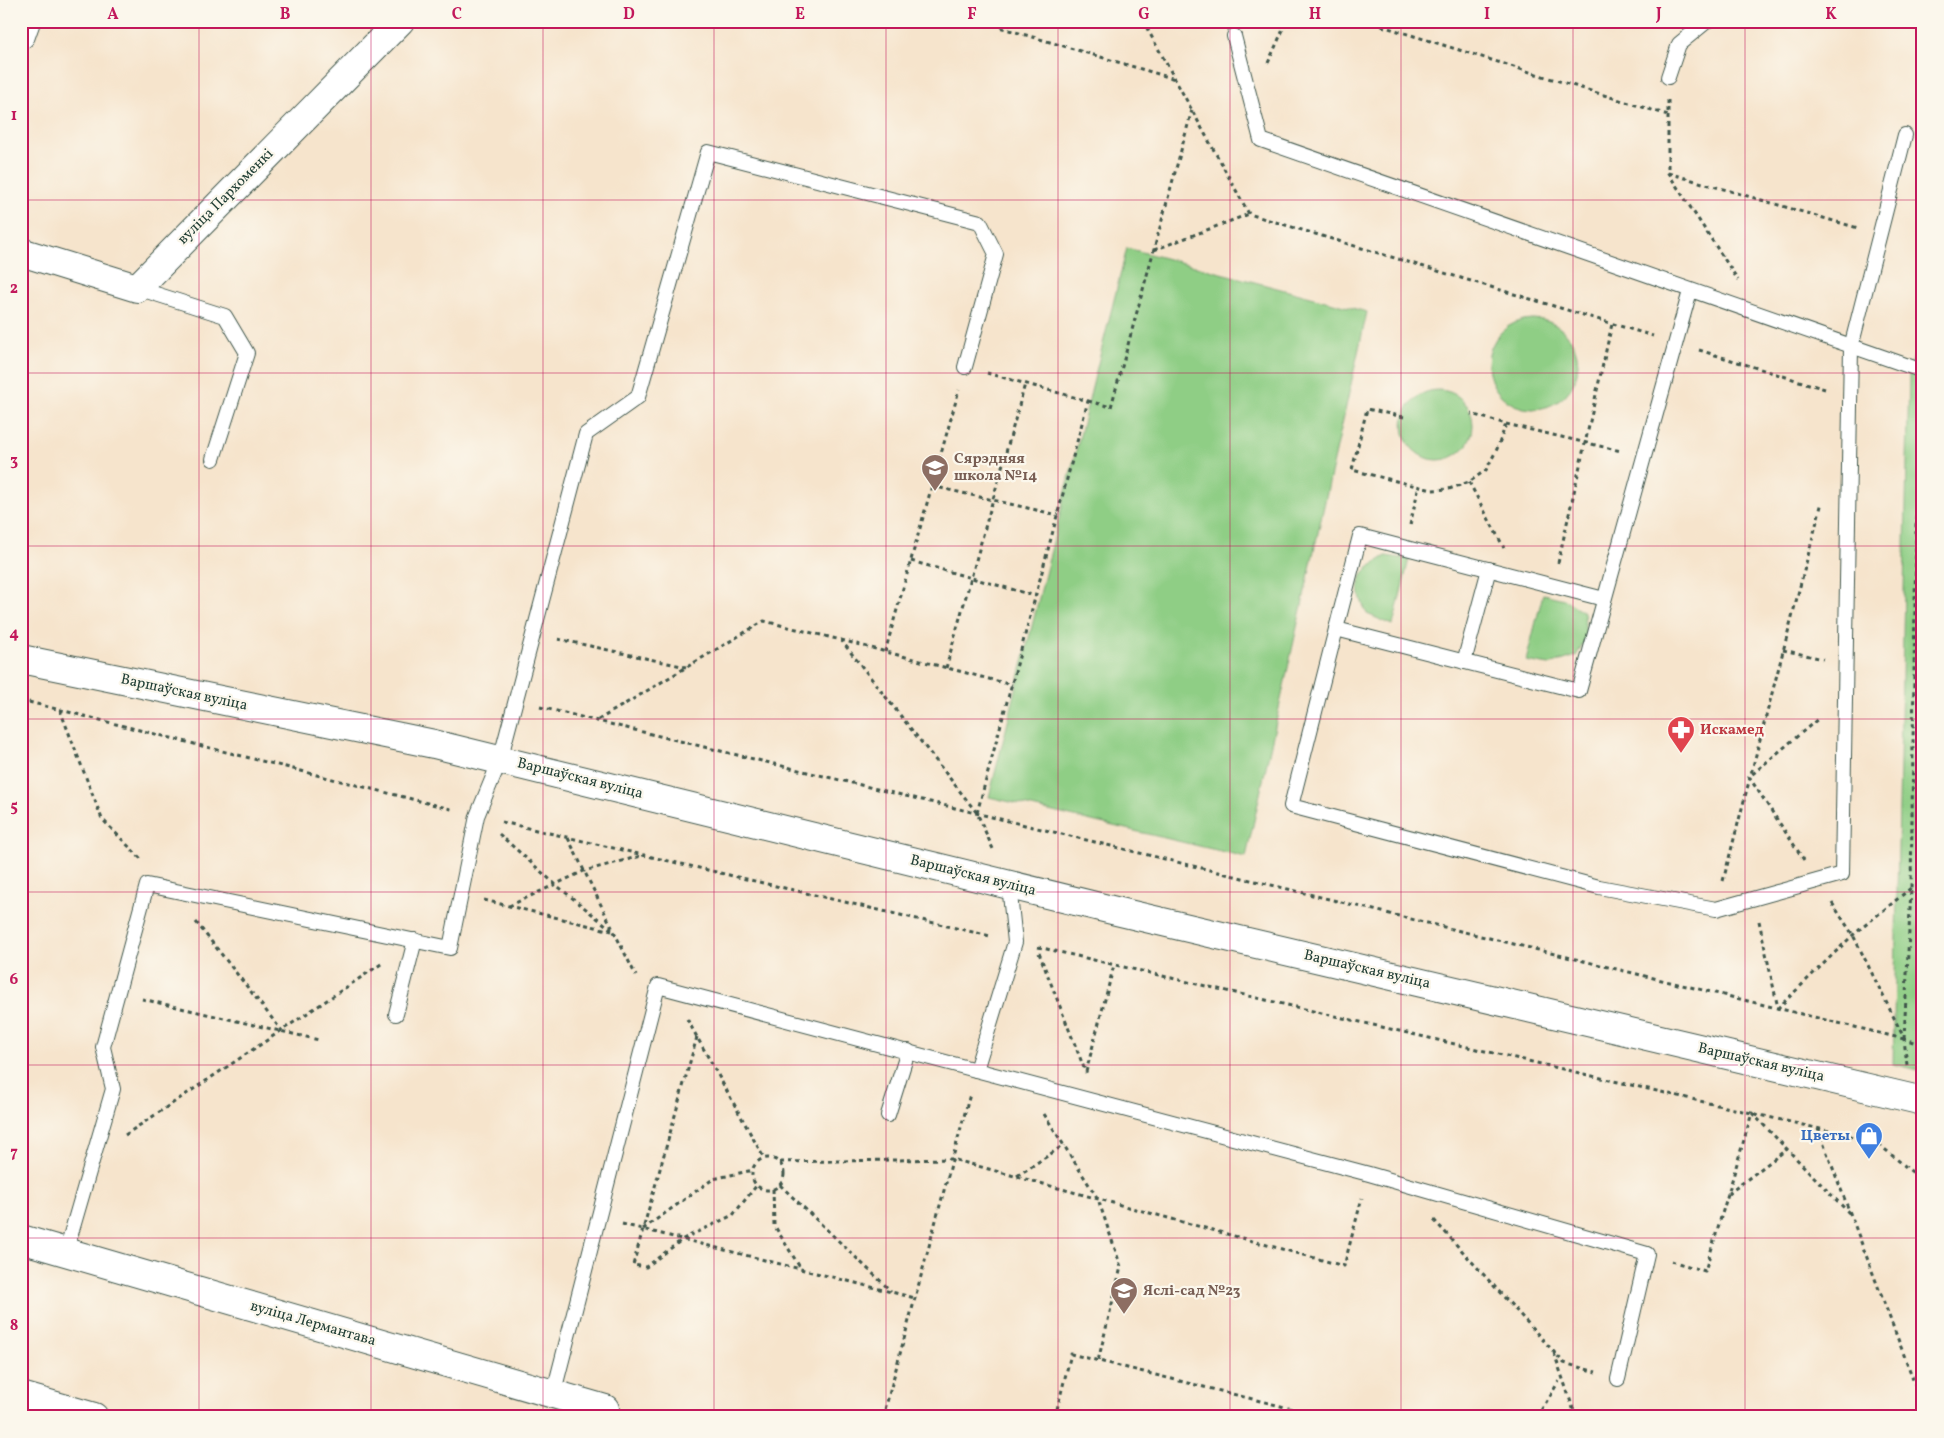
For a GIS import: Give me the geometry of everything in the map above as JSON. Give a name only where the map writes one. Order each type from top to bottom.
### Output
[{"type":"street","points":[[21,35],[26,21]]},
{"type":"street","name":"вуліца Пархоменкі","points":[[136,288],[400,21]]},
{"type":"street","points":[[21,252],[136,288]]},
{"type":"street","name":"Варшаўская вуліца","points":[[21,659],[434,744],[1009,885],[1923,1101]]},
{"type":"street","name":"вуліца Лермантава","points":[[21,1240],[66,1251],[605,1410]]},
{"type":"street","points":[[21,1396],[94,1417]]},
{"type":"lane","points":[[1668,77],[1680,44],[1707,21]]},
{"type":"lane","points":[[1234,36],[1261,140],[1923,371]]},
{"type":"lane","points":[[1604,598],[1360,536],[1290,806],[1599,887],[1716,909],[1842,874],[1852,347],[1905,136]]},
{"type":"lane","points":[[66,1251],[113,1089],[103,1047],[147,885],[450,948],[477,816],[500,760],[586,434],[638,397],[708,152],[980,222],[996,254],[965,367]]},
{"type":"lane","points":[[136,288],[225,316],[247,353],[213,460]]},
{"type":"lane","points":[[1336,629],[1578,691],[1690,291]]},
{"type":"lane","points":[[1464,662],[1489,569]]},
{"type":"lane","points":[[976,1070],[1016,942],[1009,885]]},
{"type":"lane","points":[[396,1014],[415,940]]},
{"type":"lane","points":[[553,1395],[658,986],[1369,1174],[1647,1254],[1618,1379]]},
{"type":"lane","points":[[888,1115],[908,1052]]},
{"type":"path","points":[[1000,21],[999,27],[1175,79]]},
{"type":"path","points":[[1143,21],[1250,214]]},
{"type":"path","points":[[1251,100],[1287,21]]},
{"type":"path","points":[[1366,21],[1668,115]]},
{"type":"path","points":[[1668,77],[1668,173],[1762,316]]},
{"type":"path","points":[[885,652],[965,367],[1111,407],[1192,110]]},
{"type":"path","points":[[1668,173],[1880,235]]},
{"type":"path","points":[[1154,250],[1250,214],[1850,396]]},
{"type":"path","points":[[1553,586],[1612,324]]},
{"type":"path","points":[[946,668],[1025,384]]},
{"type":"path","points":[[978,814],[1088,401]]},
{"type":"path","points":[[1404,417],[1367,410],[1352,470],[1432,490],[1448,489],[1469,482],[1486,470],[1497,449],[1506,424]]},
{"type":"path","points":[[1471,414],[1644,456]]},
{"type":"path","points":[[1904,1039],[1911,888],[1917,460],[1923,417]]},
{"type":"path","points":[[1917,460],[1923,460]]},
{"type":"path","points":[[1469,482],[1520,577]]},
{"type":"path","points":[[932,486],[1058,515]]},
{"type":"path","points":[[1405,548],[1419,486]]},
{"type":"path","points":[[1716,909],[1823,500]]},
{"type":"path","points":[[911,562],[1036,596]]},
{"type":"path","points":[[598,721],[764,621],[1012,685]]},
{"type":"path","points":[[533,634],[686,668]]},
{"type":"path","points":[[840,640],[978,814]]},
{"type":"path","points":[[1783,650],[1845,664]]},
{"type":"path","points":[[1749,777],[1845,697]]},
{"type":"path","points":[[21,700],[477,816],[1016,942]]},
{"type":"path","points":[[515,701],[1904,1039]]},
{"type":"path","points":[[1749,777],[1853,935],[1904,1039]]},
{"type":"path","points":[[477,816],[555,884],[615,932]]},
{"type":"path","points":[[568,837],[652,1008]]},
{"type":"path","points":[[509,906],[584,870],[646,855]]},
{"type":"path","points":[[1778,1008],[1853,935],[1911,888]]},
{"type":"path","points":[[461,894],[615,932]]},
{"type":"path","points":[[1754,899],[1778,1008]]},
{"type":"path","points":[[94,1156],[415,940]]},
{"type":"path","points":[[1086,1073],[1036,946],[1876,1142],[1923,1181]]},
{"type":"path","points":[[1080,1097],[1114,965]]},
{"type":"path","points":[[670,990],[764,1158]]},
{"type":"path","points":[[117,994],[320,1040]]},
{"type":"path","points":[[697,1037],[633,1265],[646,1267],[683,1239],[733,1215],[757,1185]]},
{"type":"path","points":[[883,1417],[976,1070]]},
{"type":"path","points":[[1024,1082],[1098,1199],[1121,1267],[1098,1361]]},
{"type":"path","points":[[1752,1113],[1850,1214]]},
{"type":"path","points":[[1647,1254],[1705,1271],[1752,1113]]},
{"type":"path","points":[[1818,1128],[1923,1406]]},
{"type":"path","points":[[1016,1176],[1064,1145]]},
{"type":"path","points":[[1728,1194],[1787,1148]]},
{"type":"path","points":[[780,1162],[784,1170],[784,1178],[780,1185],[773,1189],[764,1189],[757,1185],[753,1178],[753,1170],[757,1162],[764,1158],[772,1158],[780,1162],[952,1159],[1344,1266],[1369,1174]]},
{"type":"path","points":[[642,1229],[713,1179],[753,1170]]},
{"type":"path","points":[[780,1185],[891,1292]]},
{"type":"path","points":[[773,1189],[774,1225],[802,1269]]},
{"type":"path","points":[[598,1218],[915,1298]]},
{"type":"path","points":[[1433,1218],[1564,1363],[1618,1379]]},
{"type":"path","points":[[1554,1350],[1576,1417]]},
{"type":"path","points":[[1055,1417],[1071,1354],[1325,1417]]},
{"type":"path","points":[[1537,1417],[1558,1381]]},
{"type":"green space","points":[[1127,248],[1367,312],[1246,857],[989,797]]},
{"type":"green space","points":[[1533,319],[1550,323],[1565,332],[1574,347],[1578,364],[1574,381],[1565,396],[1550,405],[1533,409],[1516,405],[1501,396],[1492,381],[1488,364],[1492,347],[1501,332],[1516,323]]},
{"type":"green space","points":[[1923,320],[1923,1071],[1893,1064],[1909,375]]},
{"type":"green space","points":[[1438,390],[1457,396],[1467,406],[1473,425],[1467,444],[1457,454],[1438,460],[1419,454],[1409,444],[1403,425],[1409,406],[1419,396]]},
{"type":"green space","points":[[1386,556],[1409,559],[1393,625],[1367,614],[1359,587],[1360,580],[1368,568]]},
{"type":"green space","points":[[1543,594],[1564,599],[1584,612],[1586,639],[1576,656],[1549,665],[1526,661]]},
{"type":"place","name":"Сярэдняя школа №14","points":[[935,492]]},
{"type":"place","name":"Искамед","points":[[1681,754]]},
{"type":"place","name":"Цветы","points":[[1869,1160]]},
{"type":"place","name":"Яслі-сад №23","points":[[1124,1315]]}]
